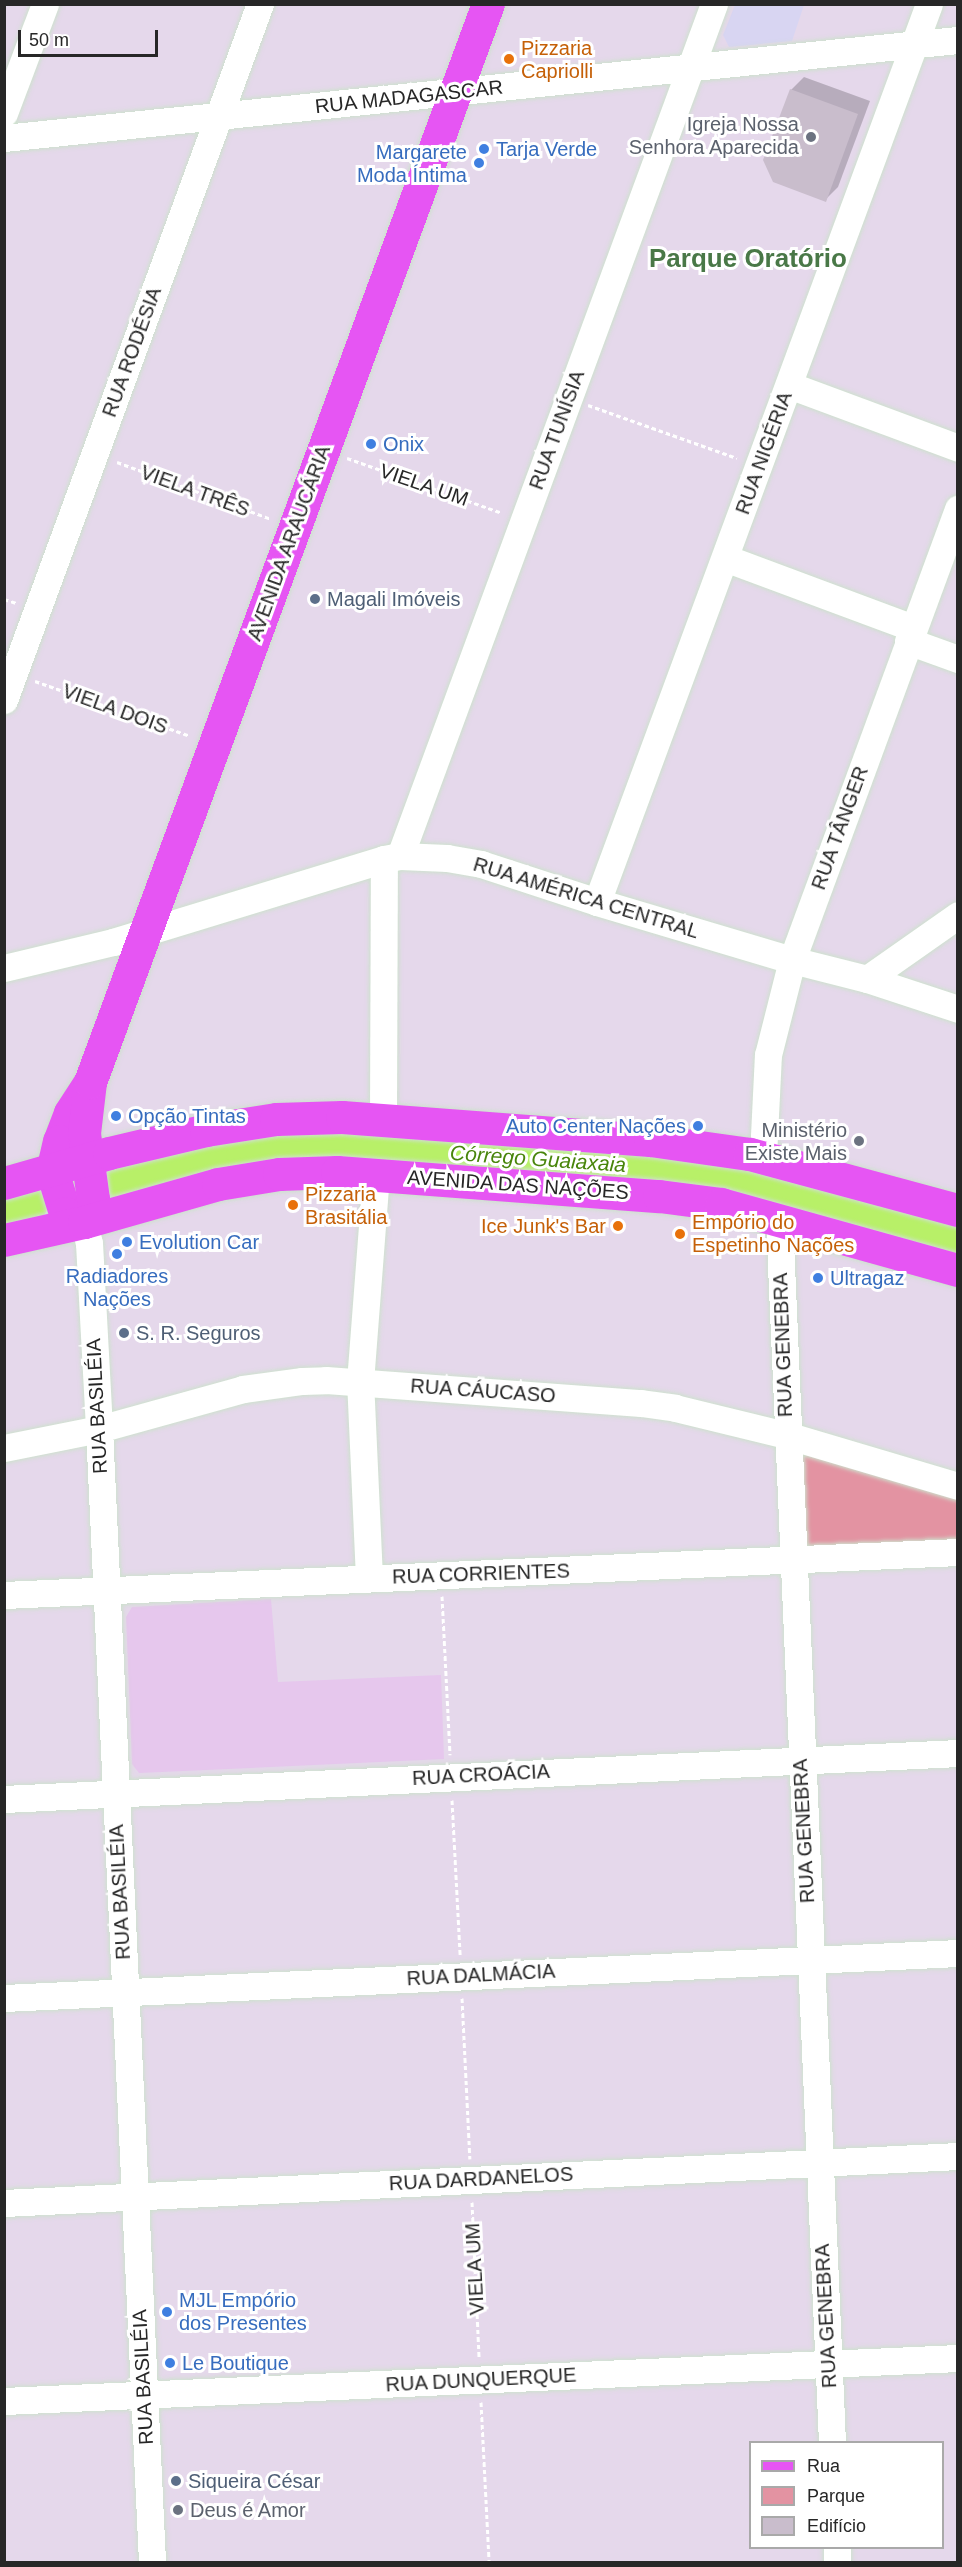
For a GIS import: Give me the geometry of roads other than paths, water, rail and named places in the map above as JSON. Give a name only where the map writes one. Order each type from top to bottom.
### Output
[{"type":"main road","name":"AVENIDA ARAUCÁRIA","points":[[74,1189],[90,1082],[488,4]]},
{"type":"main road","name":"AVENIDA DAS NAÇÕES","points":[[4,1240],[74,1189],[206,1130],[276,1119],[342,1117],[650,1140],[763,1156],[957,1210]]},
{"type":"main road","name":"AVENIDA DAS NAÇÕES","points":[[4,1183],[74,1189],[244,1179],[306,1172],[659,1196],[721,1204],[957,1270]]},
{"type":"street","points":[[4,113],[45,4]]},
{"type":"street","name":"RUA RODÉSIA","points":[[4,700],[260,4]]},
{"type":"street","name":"RUA TUNÍSIA","points":[[392,858],[524,520],[714,4]]},
{"type":"street","name":"RUA NIGÉRIA","points":[[597,902],[929,4]]},
{"type":"street","name":"RUA MADAGASCAR","points":[[4,138],[957,40]]},
{"type":"street","points":[[789,385],[957,448]]},
{"type":"street","name":"RUA TÂNGER","points":[[763,1156],[768,1055],[792,960],[957,508]]},
{"type":"street","points":[[725,558],[911,634],[957,659]]},
{"type":"street","points":[[384,1120],[392,858]]},
{"type":"street","name":"RUA AMÉRICA CENTRAL","points":[[4,968],[113,942],[146,930],[392,858],[447,858],[481,864],[597,902],[867,980],[957,1009]]},
{"type":"street","points":[[867,980],[957,915]]},
{"type":"street","points":[[369,1578],[360,1382],[376,1175]]},
{"type":"street","name":"RUA BASILÉIA","points":[[74,1189],[89,1243],[152,2562]]},
{"type":"street","name":"RUA GENEBRA","points":[[779,1219],[786,1435],[832,2441]]},
{"type":"street","name":"RUA CÁUCASO","points":[[4,1448],[99,1429],[270,1384],[302,1381],[360,1382],[641,1403],[675,1408],[786,1435],[957,1486]]},
{"type":"street","name":"RUA CORRIENTES","points":[[4,1595],[957,1552]]},
{"type":"street","name":"RUA CROÁCIA","points":[[4,1799],[957,1753]]},
{"type":"street","name":"RUA DALMÁCIA","points":[[4,1998],[957,1953]]},
{"type":"street","name":"RUA DARDANELOS","points":[[4,2203],[957,2156]]},
{"type":"street","name":"RUA DUNQUERQUE","points":[[4,2401],[957,2358]]},
{"type":"waterway","name":"Córrego Guaiaxaia","points":[[114,1184],[242,1153],[276,1148],[360,1146],[636,1166],[715,1177],[786,1192],[958,1242]]},
{"type":"waterway","name":"Córrego Guaiaxaia","points":[[4,1209],[31,1204]]},
{"type":"place","name":"Pizzaria Capriolli","points":[[509,59]]},
{"type":"place","name":"Igreja Nossa Senhora Aparecida","points":[[811,137]]},
{"type":"place","name":"Tarja Verde","points":[[484,149]]},
{"type":"place","name":"Margarete Moda Íntima","points":[[479,163]]},
{"type":"place","name":"Onix","points":[[371,444]]},
{"type":"place","name":"Magali Imóveis","points":[[315,599]]},
{"type":"place","name":"Opção Tintas","points":[[116,1116]]},
{"type":"place","name":"Auto Center Nações","points":[[698,1126]]},
{"type":"place","name":"Ministério Existe Mais","points":[[859,1141]]},
{"type":"place","name":"Pizzaria Brasitália","points":[[293,1205]]},
{"type":"place","name":"Ice Junk's Bar","points":[[618,1226]]},
{"type":"place","name":"Empório do Espetinho Nações","points":[[680,1234]]},
{"type":"place","name":"Evolution Car","points":[[127,1242]]},
{"type":"place","name":"Radiadores Nações","points":[[117,1254]]},
{"type":"place","name":"Ultragaz","points":[[818,1278]]},
{"type":"place","name":"S. R. Seguros","points":[[124,1333]]},
{"type":"place","name":"MJL Empório dos Presentes","points":[[167,2312]]},
{"type":"place","name":"Le Boutique","points":[[170,2363]]},
{"type":"place","name":"Siqueira César","points":[[176,2481]]},
{"type":"place","name":"Deus é Amor","points":[[178,2510]]},
{"type":"district","name":"Parque Oratório","points":[[748,259]]}]
